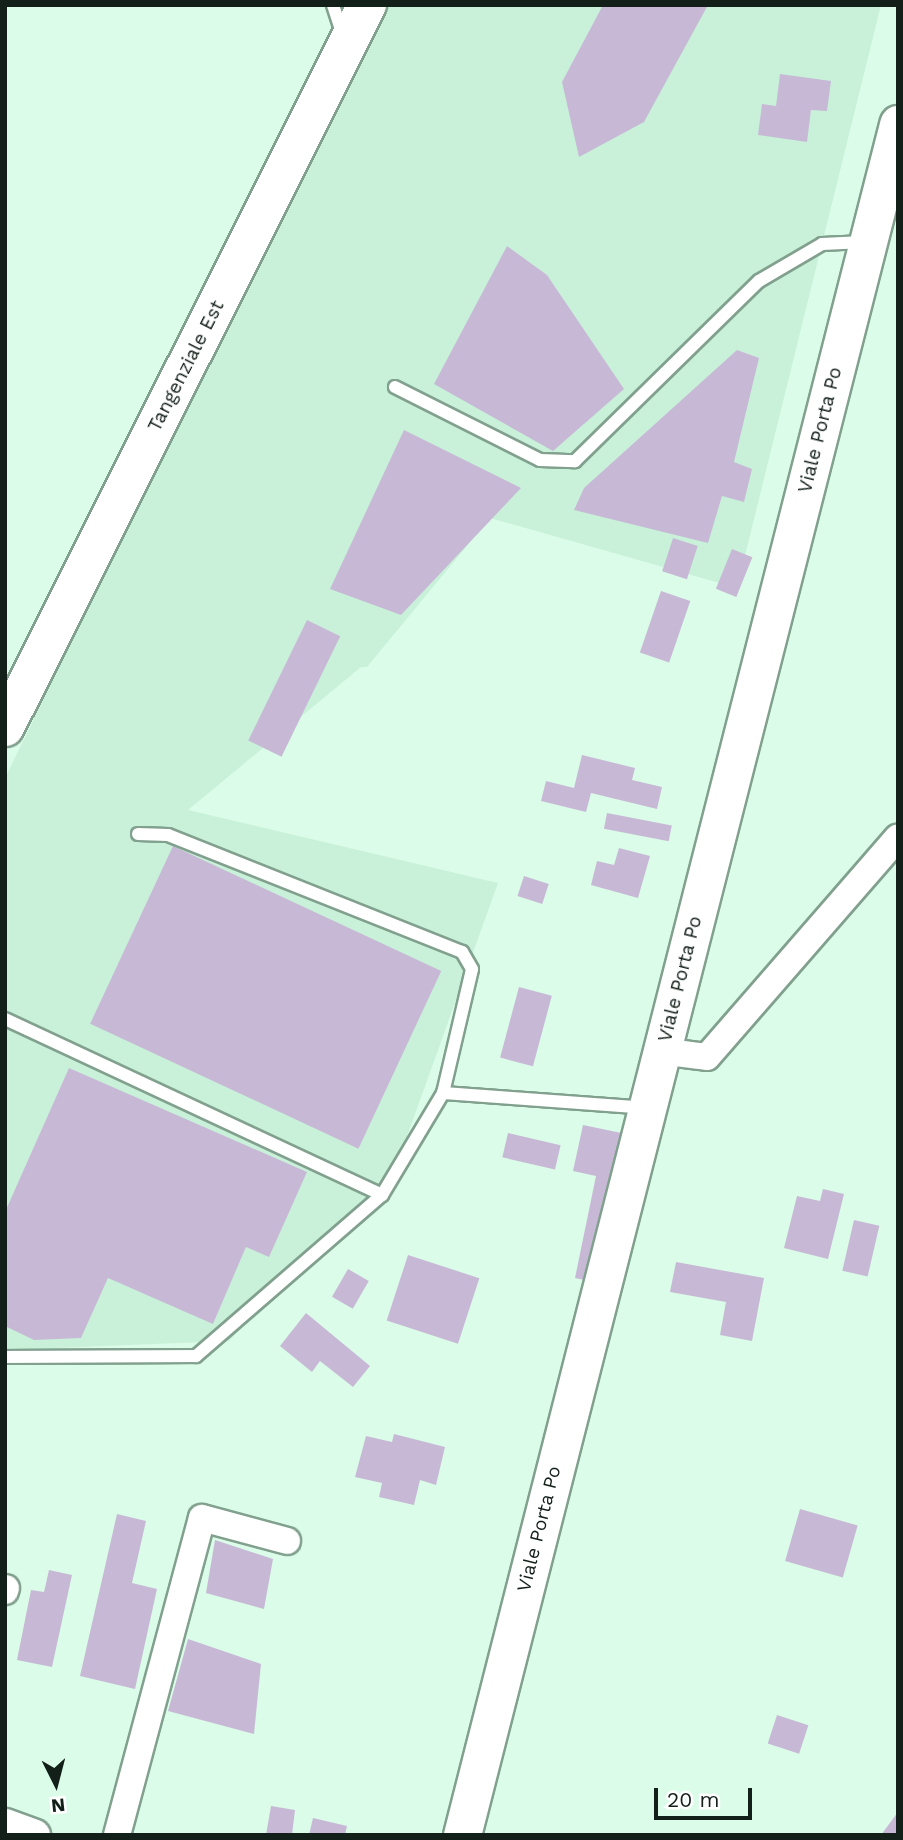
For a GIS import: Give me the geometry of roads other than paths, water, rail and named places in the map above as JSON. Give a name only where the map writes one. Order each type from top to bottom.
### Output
[{"type":"main road","name":"Tangenziale Est","points":[[5,727],[367,5]]},
{"type":"main road","name":"Viale Porta Po","points":[[462,1835],[898,124]]},
{"type":"street","points":[[661,1051],[707,1057],[898,837]]},
{"type":"street","points":[[117,1835],[202,1518],[287,1541]]},
{"type":"street","points":[[5,1825],[33,1835]]},
{"type":"lane","points":[[333,5],[347,46]]},
{"type":"lane","points":[[395,387],[540,460],[575,461],[759,281],[822,244],[868,242]]},
{"type":"lane","points":[[5,1357],[196,1356],[382,1195],[443,1093],[472,969],[462,952],[169,835],[138,834]]},
{"type":"lane","points":[[5,1018],[382,1195]]},
{"type":"lane","points":[[443,1093],[646,1108]]}]
